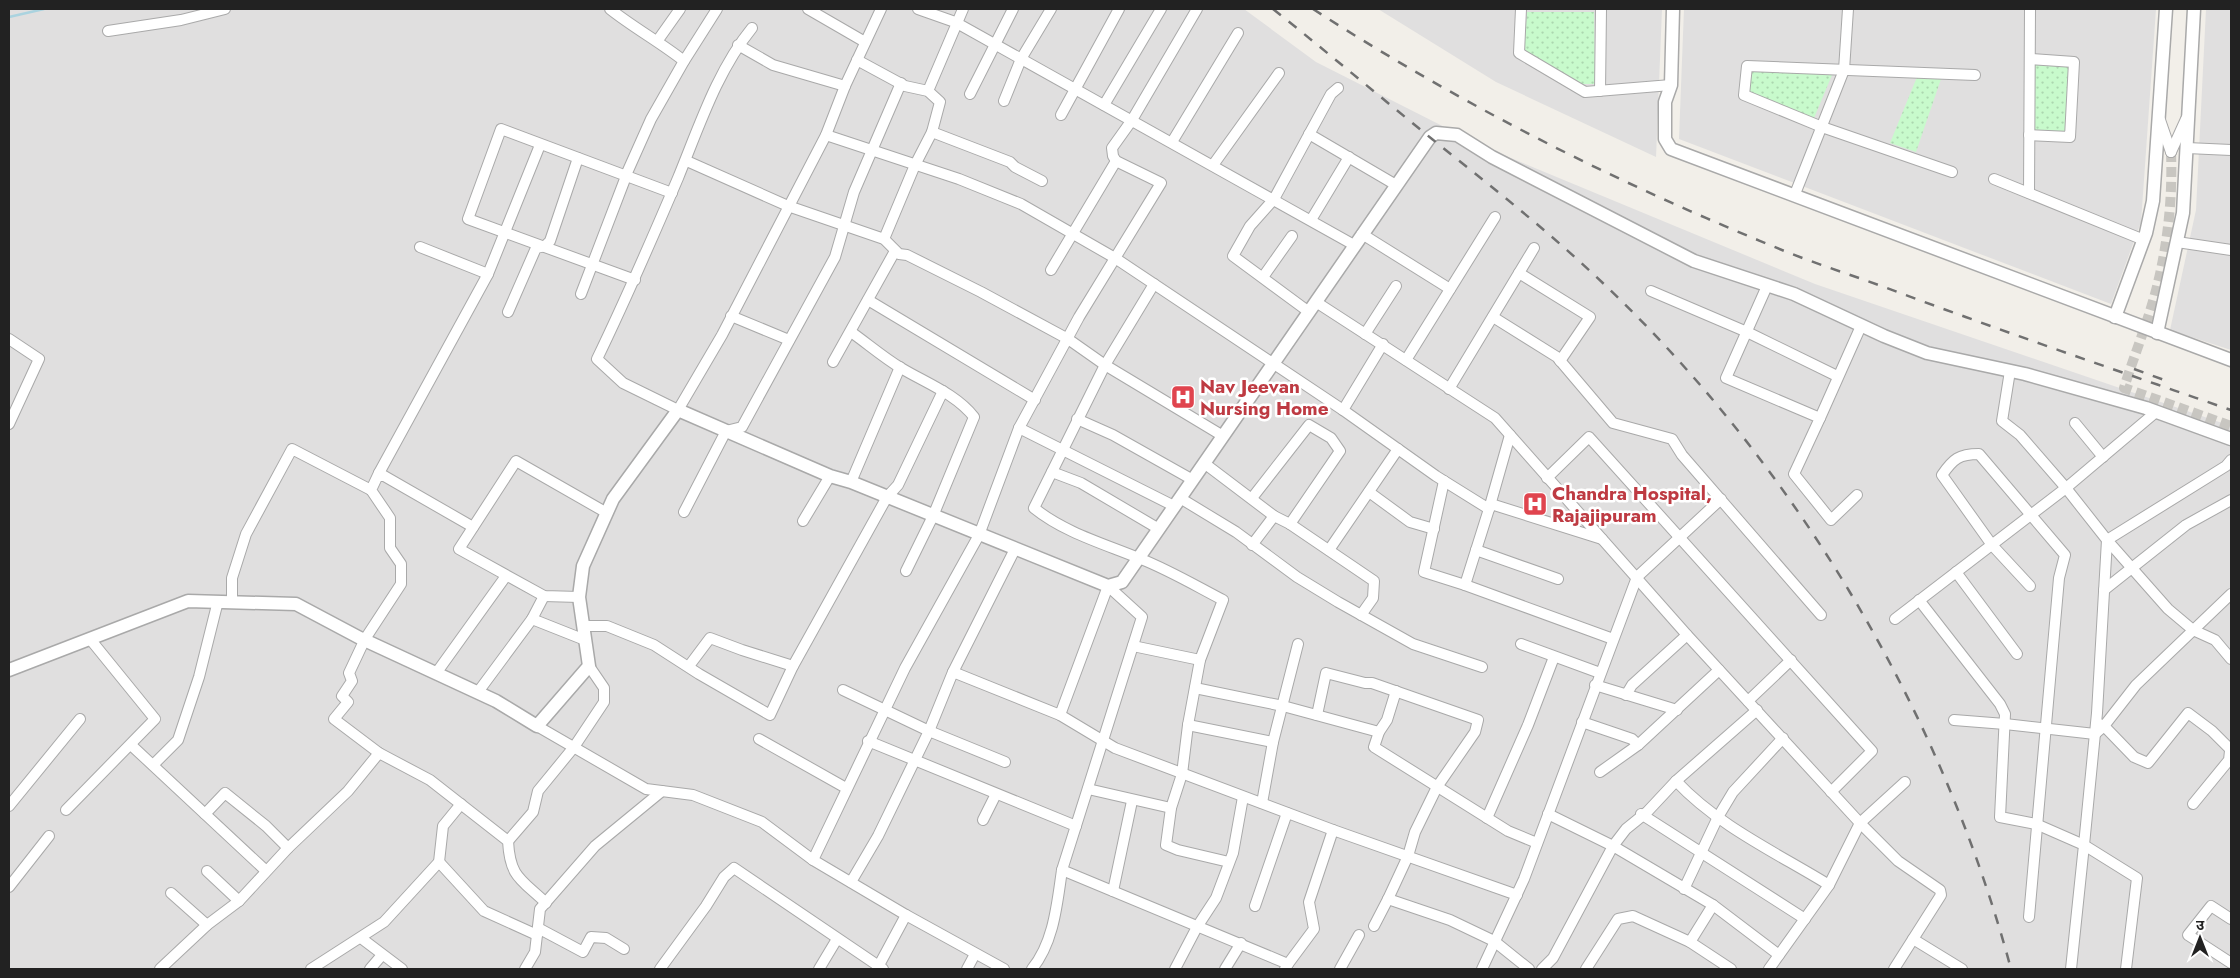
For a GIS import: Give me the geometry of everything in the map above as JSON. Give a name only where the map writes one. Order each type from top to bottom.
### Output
[{"type":"street","points":[[108,31],[181,20],[225,9]]},
{"type":"street","points":[[610,9],[632,27],[658,40],[684,61]]},
{"type":"street","points":[[658,40],[680,9]]},
{"type":"street","points":[[808,9],[865,42]]},
{"type":"street","points":[[546,903],[514,873],[509,861],[508,841],[533,812],[538,791],[574,747],[604,702],[604,688],[589,666],[579,597],[583,566],[613,499],[678,410],[731,316],[826,135],[844,86],[881,9]]},
{"type":"street","points":[[918,9],[957,23],[1311,220],[1358,240],[1450,289]]},
{"type":"street","points":[[928,92],[963,9]]},
{"type":"street","points":[[970,94],[1013,9]]},
{"type":"street","points":[[1004,101],[1021,59],[1051,9]]},
{"type":"street","points":[[1061,115],[1119,9]]},
{"type":"street","points":[[1104,105],[1161,9]]},
{"type":"street","points":[[813,860],[868,741],[979,535],[1019,428],[1068,339],[1161,183],[1116,161],[1112,148],[1132,120],[1197,9]]},
{"type":"street","points":[[1521,9],[1519,53],[1586,92],[1671,85]]},
{"type":"street","points":[[1600,91],[1601,9]]},
{"type":"street","points":[[1673,9],[1671,85],[1665,102],[1666,139],[1671,149],[2231,360]]},
{"type":"street","points":[[1794,194],[1844,70],[1848,9]]},
{"type":"street","points":[[2029,193],[2030,9]]},
{"type":"street","points":[[2115,317],[2144,240],[2153,201],[2166,9]]},
{"type":"street","points":[[2157,332],[2183,213],[2194,9]]},
{"type":"street","points":[[581,294],[626,177],[651,119],[714,10]]},
{"type":"street","points":[[752,28],[738,44],[708,104],[636,280],[596,358],[624,384],[678,410],[830,476],[851,482],[1015,550],[1108,586],[1142,617],[1062,870],[1054,922],[1034,968]]},
{"type":"street","points":[[1172,142],[1238,33]]},
{"type":"street","points":[[738,44],[773,65],[844,86]]},
{"type":"street","points":[[857,60],[901,83],[928,92],[940,102],[932,132],[914,165],[884,239]]},
{"type":"street","points":[[2029,135],[2070,137],[2074,62],[2030,60]]},
{"type":"street","points":[[1952,172],[1822,126],[1744,95],[1746,66],[1975,75]]},
{"type":"street","points":[[1213,165],[1279,73]]},
{"type":"street","points":[[684,512],[726,431],[742,426],[834,257],[854,192],[901,83]]},
{"type":"street","points":[[1338,88],[1331,94],[1274,199],[1250,226],[1233,256],[1263,277],[1313,307],[1383,344],[1495,418],[1687,635],[1860,823],[1898,861],[1940,890],[1941,894],[1894,969]]},
{"type":"street","points":[[2158,114],[2171,152],[2189,114]]},
{"type":"street","points":[[636,280],[542,246],[504,230],[468,219],[501,129],[672,193]]},
{"type":"street","points":[[932,132],[1010,162],[1015,167],[1042,181]]},
{"type":"street","points":[[1108,586],[1122,582],[1396,185],[1430,137],[1436,133],[1456,135],[1492,157],[1694,261],[1794,294],[1861,326],[1927,353],[2010,371],[2156,412],[2231,439]]},
{"type":"street","points":[[1310,134],[1396,185]]},
{"type":"street","points":[[826,135],[1021,204],[1115,258],[1343,410],[1444,481],[1490,507],[1602,539]]},
{"type":"street","points":[[371,490],[488,274],[504,230],[540,145]]},
{"type":"street","points":[[2187,148],[2231,150]]},
{"type":"street","points":[[1311,220],[1349,157]]},
{"type":"street","points":[[508,312],[536,248],[545,246],[550,241],[578,158]]},
{"type":"street","points":[[1051,270],[1116,161]]},
{"type":"street","points":[[689,162],[788,206],[884,239],[895,251],[981,292],[1068,339],[1105,364],[1223,436]]},
{"type":"street","points":[[1994,179],[2144,240]]},
{"type":"street","points":[[1406,360],[1495,217]]},
{"type":"street","points":[[1263,277],[1292,236]]},
{"type":"street","points":[[2177,242],[2231,250]]},
{"type":"street","points":[[420,247],[488,274]]},
{"type":"street","points":[[1450,389],[1534,248]]},
{"type":"street","points":[[833,362],[895,251]]},
{"type":"street","points":[[1519,273],[1590,317],[1560,361]]},
{"type":"street","points":[[1154,284],[1105,364],[1034,508],[1049,520],[1062,527],[1139,558],[1223,600],[1200,660],[1188,725],[1182,774],[1170,808],[1166,838],[1168,846],[1229,862]]},
{"type":"street","points":[[1365,334],[1396,286]]},
{"type":"street","points":[[1767,286],[1726,378],[1820,418]]},
{"type":"street","points":[[1651,292],[1747,332],[1838,376]]},
{"type":"street","points":[[868,300],[1035,400]]},
{"type":"street","points":[[731,316],[789,340]]},
{"type":"street","points":[[1493,317],[1560,361],[1613,423],[1672,439],[1682,455],[1821,615]]},
{"type":"street","points":[[1857,495],[1831,520],[1794,474],[1861,326]]},
{"type":"street","points":[[851,332],[900,368],[943,391],[969,410],[974,417],[933,516],[906,571]]},
{"type":"street","points":[[9,339],[39,359],[9,424]]},
{"type":"street","points":[[1343,410],[1383,344]]},
{"type":"street","points":[[851,482],[900,368]]},
{"type":"street","points":[[2010,371],[2002,421],[2020,435],[2066,488],[2107,540],[2132,566],[2168,609],[2194,630],[2215,640],[2230,655]]},
{"type":"street","points":[[583,626],[607,626],[654,645],[699,674],[770,715],[794,666],[887,497],[898,485],[943,391]]},
{"type":"street","points":[[1895,618],[2066,488],[2156,412]]},
{"type":"street","points":[[1077,419],[1113,435],[1193,480]]},
{"type":"street","points":[[2075,424],[2103,457]]},
{"type":"street","points":[[1252,498],[1310,425],[1331,438],[1340,451],[1290,524]]},
{"type":"street","points":[[1019,428],[1062,451],[1177,502],[1236,532],[1297,578],[1413,644],[1482,667]]},
{"type":"street","points":[[1465,585],[1490,507],[1510,435]]},
{"type":"street","points":[[1547,478],[1588,437],[1791,660],[1872,751],[1831,792]]},
{"type":"street","points":[[232,602],[232,578],[246,534],[292,449],[371,490],[390,518],[390,548],[401,564],[401,584],[365,639],[349,673],[352,682],[342,696],[348,702],[334,718],[379,753],[430,780],[508,841]]},
{"type":"street","points":[[1329,550],[1398,449]]},
{"type":"street","points":[[2029,917],[2059,578],[2065,555],[1979,454],[1967,454],[1951,461],[1942,475],[1992,545],[2030,586]]},
{"type":"street","points":[[2107,540],[2226,466],[2231,460]]},
{"type":"street","points":[[579,597],[544,596],[459,549],[516,461],[607,513]]},
{"type":"street","points":[[1204,463],[1274,516],[1290,524],[1374,581],[1373,598],[1361,615]]},
{"type":"street","points":[[1052,472],[1081,483],[1159,529]]},
{"type":"street","points":[[379,473],[473,527]]},
{"type":"street","points":[[803,521],[830,476]]},
{"type":"street","points":[[1444,481],[1424,572],[1613,639]]},
{"type":"street","points":[[1369,492],[1410,522],[1434,529]]},
{"type":"street","points":[[1482,969],[1517,894],[1636,577],[1721,500]]},
{"type":"street","points":[[2104,590],[2186,525],[2231,500]]},
{"type":"street","points":[[1252,545],[1274,516]]},
{"type":"street","points":[[2107,540],[2100,725],[2134,757],[2148,763],[2188,713],[2212,731],[2231,750],[2229,760],[2193,804]]},
{"type":"street","points":[[852,882],[878,836],[915,761],[953,672],[1015,550]]},
{"type":"street","points":[[1476,550],[1558,579]]},
{"type":"street","points":[[1956,572],[2017,654]]},
{"type":"street","points":[[437,672],[506,576]]},
{"type":"street","points":[[1060,716],[1108,586]]},
{"type":"street","points":[[2071,969],[2095,734],[2100,725],[2136,685],[2231,594]]},
{"type":"street","points":[[478,692],[532,619],[544,596]]},
{"type":"street","points":[[1919,600],[2000,704],[2005,714],[2000,816],[2036,824],[2084,844],[2137,878],[2126,969]]},
{"type":"street","points":[[9,670],[188,601],[296,604],[478,692],[646,789],[693,795],[762,822],[813,860],[906,915],[1004,969]]},
{"type":"street","points":[[153,765],[178,740],[199,677],[218,601]]},
{"type":"street","points":[[532,619],[585,640]]},
{"type":"street","points":[[1626,695],[1632,685],[1687,635]]},
{"type":"street","points":[[689,666],[710,638],[794,666]]},
{"type":"street","points":[[66,810],[155,719],[90,639]]},
{"type":"street","points":[[1262,803],[1273,742],[1298,644]]},
{"type":"street","points":[[1521,644],[1600,673]]},
{"type":"street","points":[[1133,646],[1200,660]]},
{"type":"street","points":[[1487,818],[1528,724],[1554,656]]},
{"type":"street","points":[[1748,701],[1791,660]]},
{"type":"street","points":[[537,726],[589,666]]},
{"type":"street","points":[[1600,772],[1638,745],[1719,670]]},
{"type":"street","points":[[953,672],[1060,716],[1115,748],[1333,830],[1517,894]]},
{"type":"street","points":[[1317,715],[1326,673],[1396,691],[1478,720],[1475,732],[1437,787],[1415,832],[1408,856],[1374,926]]},
{"type":"street","points":[[1596,684],[1676,710]]},
{"type":"street","points":[[1195,688],[1283,706],[1379,732]]},
{"type":"street","points":[[843,690],[929,731],[1005,762]]},
{"type":"street","points":[[1396,691],[1387,720],[1379,732],[1374,747],[1508,831],[1537,843]]},
{"type":"street","points":[[1542,969],[1553,958],[1613,846],[1626,829],[1641,814],[1647,812],[1676,781],[1757,710]]},
{"type":"street","points":[[9,806],[80,719]]},
{"type":"street","points":[[1954,720],[2095,734]]},
{"type":"street","points":[[1582,722],[1632,739],[1638,745]]},
{"type":"street","points":[[1188,725],[1273,742]]},
{"type":"street","points":[[1684,889],[1718,817],[1733,792],[1783,738]]},
{"type":"street","points":[[759,739],[846,788]]},
{"type":"street","points":[[868,741],[1076,826]]},
{"type":"street","points":[[131,745],[264,869]]},
{"type":"street","points":[[160,969],[207,925],[239,901],[288,848],[348,791],[379,753]]},
{"type":"street","points":[[1676,781],[1694,800],[1718,817],[1829,885]]},
{"type":"street","points":[[1769,969],[1829,885],[1860,823],[1905,782]]},
{"type":"street","points":[[1088,789],[1170,808]]},
{"type":"street","points":[[525,969],[534,952],[540,909],[595,846],[662,791]]},
{"type":"street","points":[[205,814],[225,793],[266,826],[288,848]]},
{"type":"street","points":[[984,820],[996,794]]},
{"type":"street","points":[[1175,969],[1197,927],[1216,898],[1229,862],[1243,797]]},
{"type":"street","points":[[1113,891],[1132,800]]},
{"type":"street","points":[[311,969],[384,922],[439,862],[443,826],[461,804]]},
{"type":"street","points":[[1255,906],[1287,813]]},
{"type":"street","points":[[1548,814],[1613,846],[1713,905],[1779,955]]},
{"type":"street","points":[[1641,814],[1804,919]]},
{"type":"street","points":[[1062,870],[1197,927],[1240,943],[1286,967],[1314,929],[1310,902],[1333,830]]},
{"type":"street","points":[[9,887],[49,836]]},
{"type":"street","points":[[439,862],[484,910],[583,952],[591,937],[600,936],[624,949]]},
{"type":"street","points":[[660,969],[706,906],[724,877],[734,868],[879,968],[906,915]]},
{"type":"street","points":[[207,871],[239,901]]},
{"type":"street","points":[[171,893],[207,925]]},
{"type":"street","points":[[1388,899],[1450,920],[1494,941],[1529,969]]},
{"type":"street","points":[[1690,942],[1713,905]]},
{"type":"street","points":[[2231,919],[2212,906],[2188,935],[2231,963]]},
{"type":"street","points":[[1586,969],[1618,919],[1633,916],[1690,942],[1731,969]]},
{"type":"street","points":[[1340,969],[1359,935]]},
{"type":"street","points":[[360,938],[402,969]]},
{"type":"street","points":[[819,969],[837,939]]},
{"type":"street","points":[[1913,939],[1962,969]]},
{"type":"street","points":[[1226,969],[1240,943]]},
{"type":"street","points":[[966,969],[975,954]]},
{"type":"street","points":[[370,969],[382,955]]},
{"type":"shaded area","points":[[9,9],[1244,9],[1316,62],[1482,146],[1815,284],[2231,426],[2231,969],[9,969]]},
{"type":"shaded area","points":[[1378,9],[1662,9],[1656,157],[1496,82]]},
{"type":"shaded area","points":[[1684,9],[2156,9],[2141,222],[2111,304],[1679,139]]},
{"type":"shaded area","points":[[2206,9],[2231,9],[2231,350],[2170,330],[2196,210]]},
{"type":"green space","points":[[1527,12],[1594,12],[1595,84],[1579,84],[1524,50]]},
{"type":"green space","points":[[2034,64],[2070,66],[2065,133],[2033,130]]},
{"type":"green space","points":[[1750,70],[1832,75],[1814,118],[1747,94]]},
{"type":"green space","points":[[1917,77],[1941,79],[1916,152],[1890,143]]},
{"type":"waterway","points":[[9,17],[44,9]]},
{"type":"tunnel","points":[[2171,152],[2171,192],[2164,253],[2156,292],[2124,388],[2231,426]]},
{"type":"railway","points":[[1273,9],[1521,211],[1586,267],[1676,358],[1741,435],[1801,516],[1855,601],[1904,690],[1946,781],[1982,874],[2011,969]]},
{"type":"railway","points":[[1313,9],[1423,76],[1536,138],[1711,220],[1812,262],[2231,410]]},
{"type":"railway","points":[[2134,369],[2167,381]]},
{"type":"place","name":"Nav Jeevan Nursing Home","points":[[1183,397]]},
{"type":"place","name":"Chandra Hospital, Rajajipuram","points":[[1535,504]]}]
